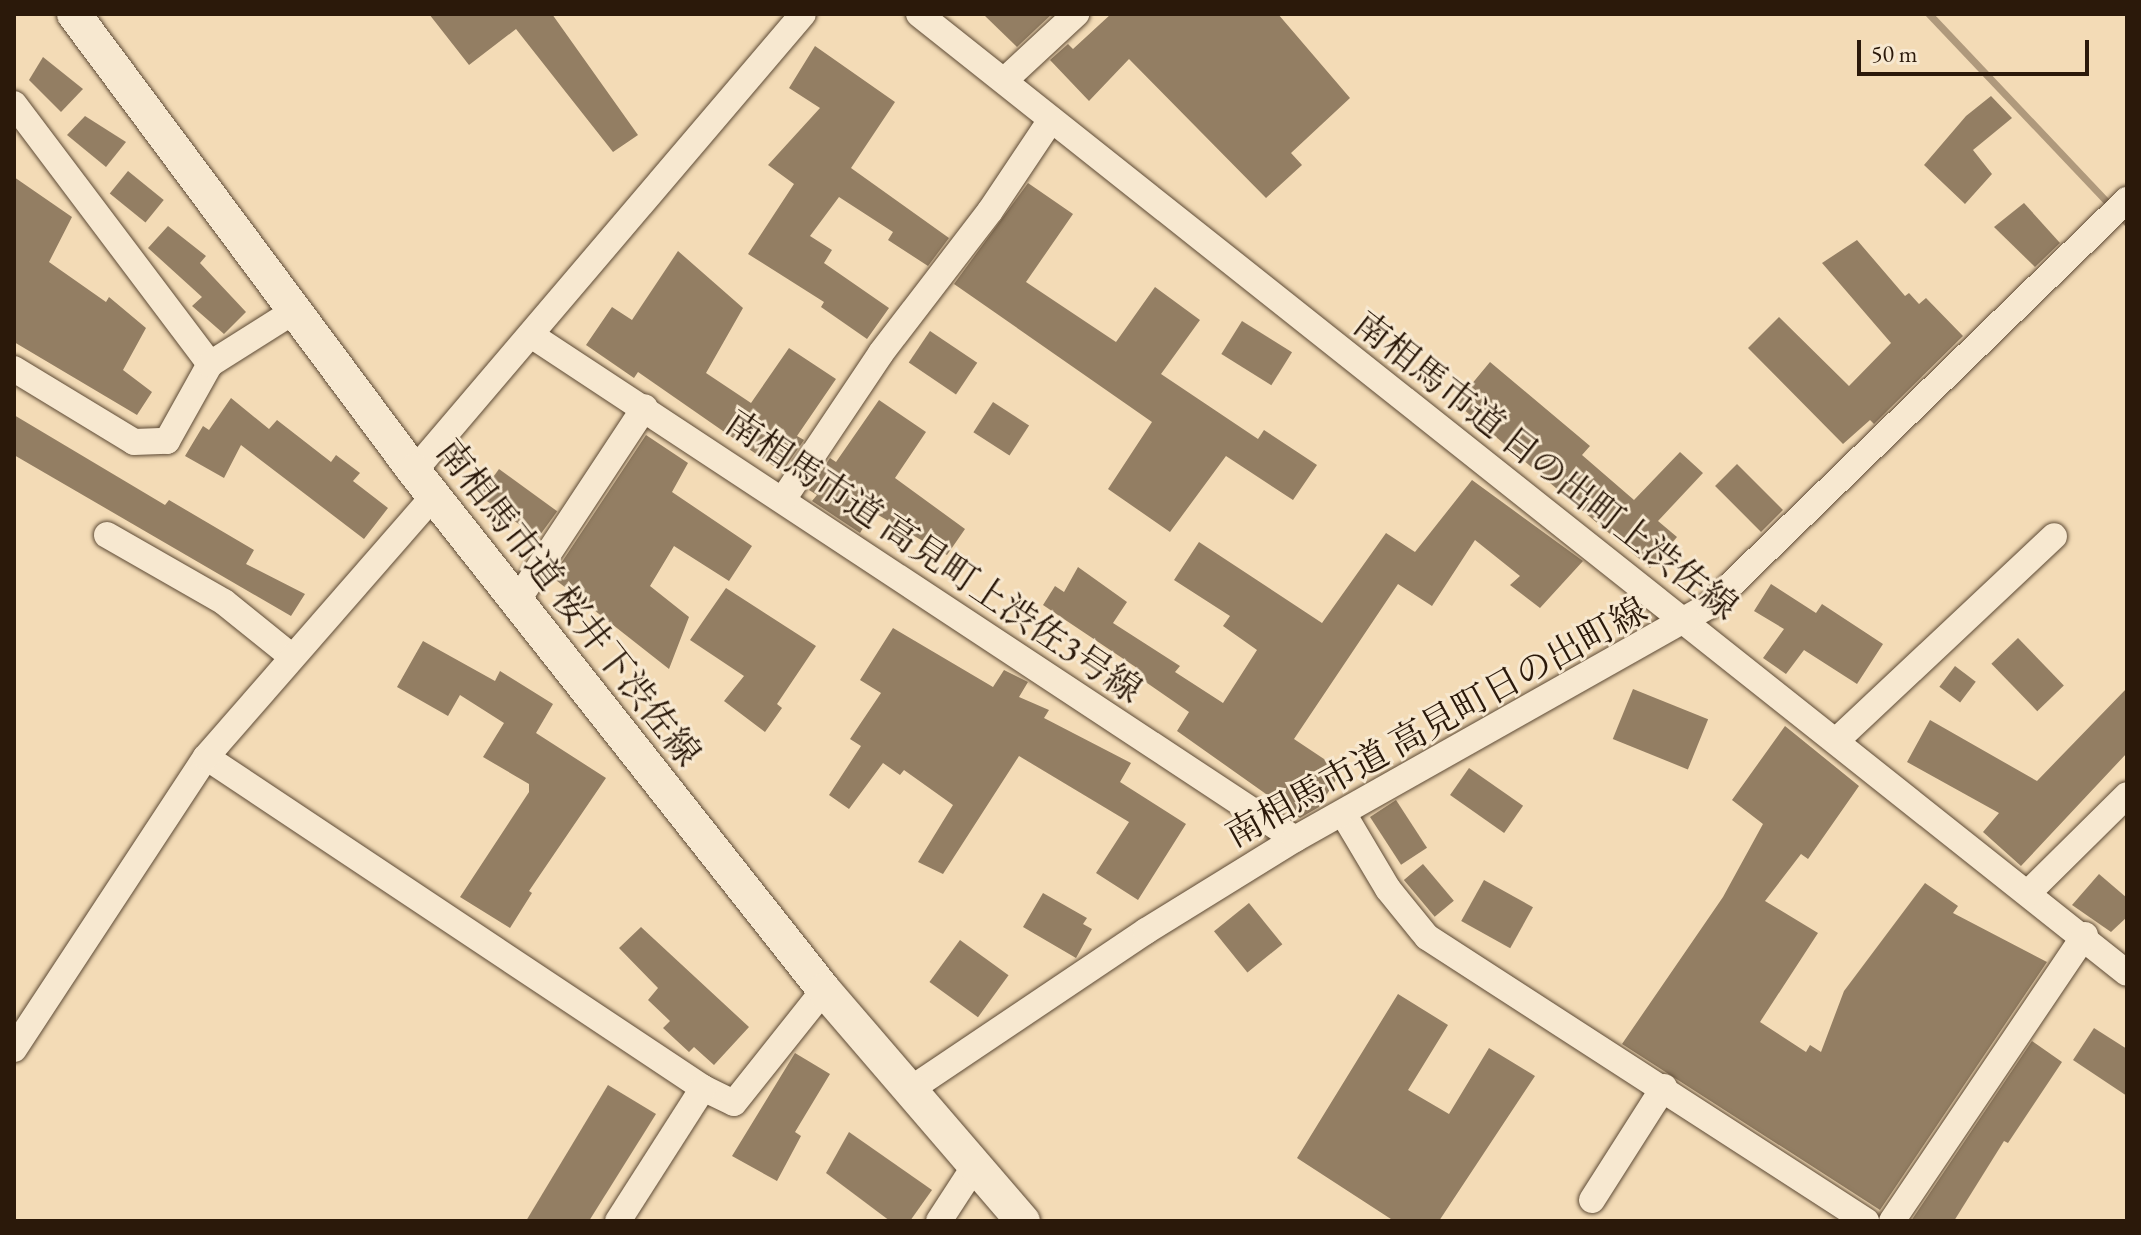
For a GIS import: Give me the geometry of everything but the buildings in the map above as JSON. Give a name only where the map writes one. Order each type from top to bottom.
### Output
[{"type":"street","name":"南相馬市道 桜井下渋佐線","points":[[74,14],[424,483],[824,990],[1023,1221]]},
{"type":"street","points":[[14,1049],[206,757],[424,483],[531,335],[803,14]]},
{"type":"street","name":"南相馬市道 日の出町上渋佐線","points":[[919,14],[1006,79],[1051,120],[2085,935],[2127,973]]},
{"type":"street","points":[[1006,79],[1076,14]]},
{"type":"street","points":[[14,104],[210,364]]},
{"type":"street","points":[[784,498],[881,353],[990,211],[1051,120]]},
{"type":"street","name":"南相馬市道 高見町日の出町線","points":[[911,1089],[1146,931],[1295,839],[1344,815],[1686,622],[1709,606],[2127,200]]},
{"type":"street","points":[[14,369],[134,442],[167,441],[210,364],[294,311]]},
{"type":"street","name":"南相馬市道 高見町上渋佐3号線","points":[[531,335],[784,498],[1295,839]]},
{"type":"street","points":[[517,601],[645,407]]},
{"type":"street","points":[[107,535],[224,602],[290,655]]},
{"type":"street","points":[[1836,741],[2054,536]]},
{"type":"street","points":[[206,757],[703,1088],[734,1103],[745,1094],[824,990]]},
{"type":"street","points":[[2028,893],[2127,795]]},
{"type":"street","points":[[1344,815],[1388,889],[1427,937],[1664,1087],[1866,1221]]},
{"type":"street","points":[[1892,1221],[2085,935]]},
{"type":"street","points":[[1592,1200],[1664,1087]]},
{"type":"street","points":[[618,1221],[703,1088]]},
{"type":"street","points":[[939,1221],[976,1164]]},
{"type":"shaded area","points":[[1924,14],[1934,14],[2127,218],[2127,228]]}]
